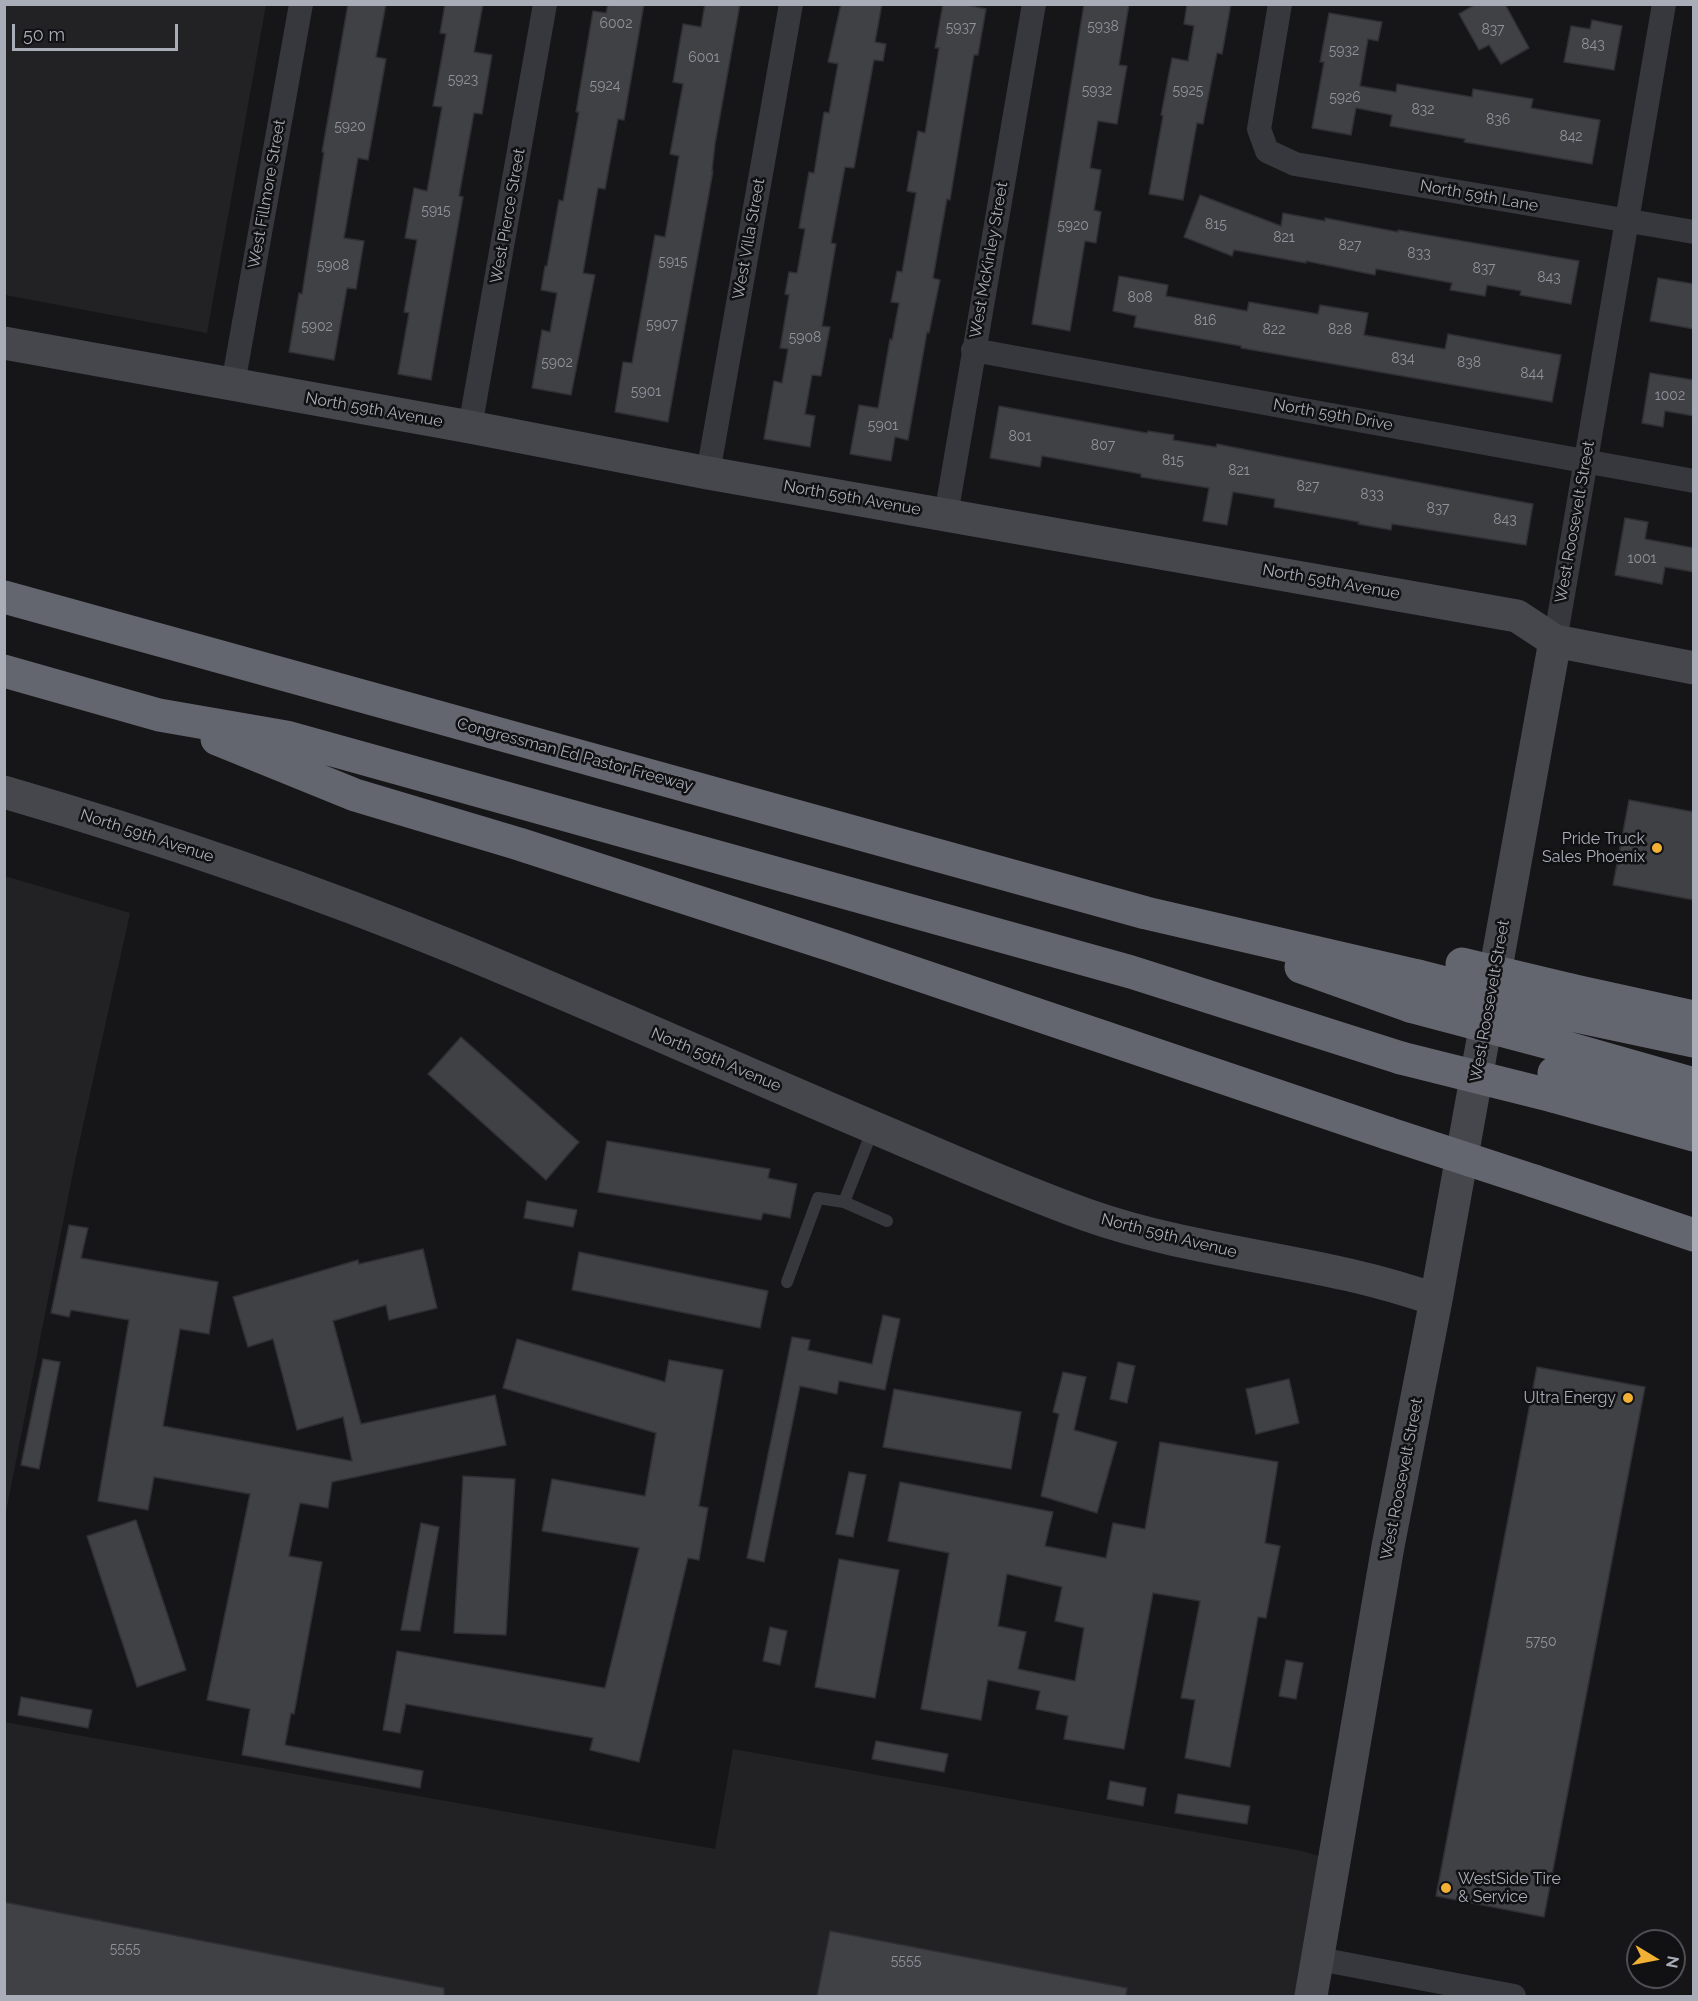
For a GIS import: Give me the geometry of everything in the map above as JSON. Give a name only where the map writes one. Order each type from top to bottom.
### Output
[{"type":"highway","name":"Congressman Ed Pastor Freeway","points":[[4,597],[1146,913]]},
{"type":"highway","points":[[4,671],[159,715],[286,737],[1403,1048],[1556,1072],[1694,1084]]},
{"type":"highway","points":[[159,715],[355,795],[519,844],[822,942],[1694,1235]]},
{"type":"highway","points":[[1146,913],[1416,978],[1569,1002],[1694,1017]]},
{"type":"highway","points":[[1146,913],[1416,978],[1556,1072],[1694,1135]]},
{"type":"highway","points":[[1569,1002],[1694,1041]]},
{"type":"highway","points":[[1556,1072],[1694,1109]]},
{"type":"main road","name":"North 59th Avenue","points":[[4,343],[946,515],[1336,582],[1517,616],[1555,641],[1694,668]]},
{"type":"main road","name":"West Roosevelt Street","points":[[1311,1996],[1388,1546],[1436,1300],[1555,641]]},
{"type":"main road","name":"North 59th Avenue","points":[[4,792],[156,838],[459,950],[873,1128],[1089,1216],[1192,1244],[1398,1286],[1436,1300]]},
{"type":"street","name":"West Fillmore Street","points":[[233,384],[301,4]]},
{"type":"street","name":"West Pierce Street","points":[[470,427],[545,4]]},
{"type":"street","name":"West Villa Street","points":[[708,472],[791,4]]},
{"type":"street","name":"West McKinley Street","points":[[946,515],[1034,4]]},
{"type":"street","name":"North 59th Lane","points":[[1280,4],[1260,129],[1267,151],[1295,164],[1694,232]]},
{"type":"street","name":"West Roosevelt Street","points":[[1555,641],[1664,4]]},
{"type":"street","name":"North 59th Drive","points":[[973,350],[1694,481]]},
{"type":"street","points":[[1319,1959],[1514,1996]]},
{"type":"lane","points":[[844,1202],[873,1128]]},
{"type":"lane","points":[[787,1282],[818,1198],[844,1202],[887,1221]]},
{"type":"shaded area","points":[[4,5],[266,5],[207,333],[5,295]]},
{"type":"shaded area","points":[[5,876],[130,913],[75,1162],[5,1517]]},
{"type":"shaded area","points":[[4,1722],[715,1849],[733,1749],[1302,1851],[1322,1857],[1295,1996],[5,1996]]},
{"type":"building","points":[[348,4],[386,4],[376,57],[386,59],[368,160],[358,158],[344,238],[364,241],[356,289],[347,288],[334,360],[289,352],[299,293],[302,294],[324,152],[322,152]]},
{"type":"building","points":[[445,4],[483,4],[474,52],[492,55],[482,114],[474,113],[459,196],[463,197],[431,380],[398,374],[409,313],[404,312],[417,240],[405,238],[414,188],[427,191],[442,107],[433,106],[446,34],[440,33]]},
{"type":"building","points":[[608,4],[644,4],[624,120],[618,119],[605,189],[598,188],[583,273],[595,275],[571,395],[532,388],[542,330],[550,332],[557,293],[541,290],[559,200],[563,201],[579,112],[576,112],[593,11],[606,13]]},
{"type":"building","points":[[705,4],[740,4],[668,422],[615,412],[623,362],[632,363],[655,235],[665,237],[679,156],[670,154],[683,84],[673,82],[683,24],[701,27]]},
{"type":"building","points":[[841,4],[882,4],[875,42],[886,44],[883,61],[874,60],[854,168],[845,167],[831,243],[836,244],[822,326],[830,327],[821,376],[812,375],[805,414],[815,416],[810,447],[764,439],[774,381],[782,383],[788,349],[780,348],[789,295],[785,294],[789,272],[797,273],[805,229],[799,228],[809,172],[814,173],[824,112],[829,113],[838,64],[828,62]]},
{"type":"building","points":[[943,4],[963,4],[986,9],[978,55],[974,55],[950,200],[947,199],[933,278],[940,280],[929,333],[927,332],[908,440],[895,437],[891,461],[850,454],[859,405],[878,408],[899,303],[891,302],[897,271],[902,272],[916,193],[907,191],[918,131],[925,133],[939,48],[935,48]]},
{"type":"building","points":[[1084,4],[1129,4],[1119,65],[1127,66],[1117,124],[1098,121],[1090,168],[1101,170],[1094,210],[1101,212],[1096,243],[1085,241],[1070,331],[1032,324]]},
{"type":"building","points":[[1187,4],[1231,4],[1222,54],[1217,53],[1203,124],[1197,123],[1183,200],[1149,194],[1172,58],[1188,61],[1194,26],[1184,24]]},
{"type":"building","points":[[1476,4],[1505,4],[1529,48],[1501,64],[1489,45],[1479,50],[1459,14]]},
{"type":"building","points":[[1329,13],[1382,22],[1378,41],[1368,39],[1360,86],[1396,92],[1397,84],[1472,97],[1473,89],[1533,99],[1531,108],[1600,120],[1592,164],[1464,142],[1465,139],[1390,126],[1392,115],[1356,108],[1351,135],[1312,128],[1324,62],[1320,62]]},
{"type":"building","points":[[1592,20],[1622,26],[1614,70],[1564,62],[1571,26],[1590,29]]},
{"type":"building","points":[[1200,195],[1281,226],[1283,213],[1579,261],[1571,304],[1520,295],[1521,291],[1487,285],[1485,296],[1450,290],[1452,283],[1376,269],[1375,275],[1234,250],[1232,256],[1184,237]]},
{"type":"building","points":[[1119,276],[1168,285],[1166,296],[1247,311],[1249,302],[1318,314],[1320,305],[1368,313],[1364,335],[1445,349],[1448,334],[1561,355],[1552,402],[1134,327],[1136,316],[1113,311]]},
{"type":"building","points":[[1658,278],[1694,284],[1694,329],[1650,321]]},
{"type":"building","points":[[1650,373],[1694,380],[1694,416],[1665,411],[1663,427],[1642,423]]},
{"type":"building","points":[[999,406],[1147,433],[1148,431],[1174,435],[1173,440],[1216,447],[1217,444],[1533,504],[1526,545],[1392,524],[1391,530],[1274,507],[1275,499],[1233,492],[1227,525],[1203,521],[1209,488],[1141,477],[1141,474],[1042,456],[1040,467],[990,458]]},
{"type":"building","points":[[1625,518],[1648,522],[1645,539],[1694,548],[1694,572],[1665,567],[1662,584],[1615,575]]},
{"type":"building","name":"Pride Truck Sales Phoenix","points":[[1629,800],[1694,812],[1694,900],[1613,885]]},
{"type":"building","points":[[461,1037],[579,1142],[546,1180],[428,1074]]},
{"type":"building","points":[[607,1141],[770,1169],[768,1178],[797,1184],[790,1218],[763,1213],[761,1220],[598,1192]]},
{"type":"building","points":[[527,1201],[577,1210],[573,1227],[524,1218]]},
{"type":"building","points":[[69,1225],[88,1228],[81,1258],[218,1282],[209,1334],[180,1329],[163,1426],[352,1461],[343,1417],[297,1430],[273,1339],[248,1347],[233,1297],[358,1260],[359,1264],[423,1249],[437,1308],[389,1320],[386,1305],[333,1321],[361,1424],[495,1395],[506,1445],[332,1482],[328,1508],[300,1503],[289,1556],[322,1562],[294,1714],[291,1713],[285,1745],[423,1771],[420,1788],[242,1755],[250,1709],[207,1700],[250,1494],[154,1477],[148,1510],[98,1501],[129,1320],[71,1310],[69,1317],[51,1313]]},
{"type":"building","points":[[579,1252],[768,1291],[760,1328],[572,1290]]},
{"type":"building","points":[[883,1315],[900,1319],[885,1390],[839,1381],[837,1394],[800,1386],[764,1562],[747,1558],[792,1337],[810,1340],[808,1350],[872,1364]]},
{"type":"building","points":[[517,1339],[665,1382],[669,1360],[723,1370],[699,1506],[708,1508],[699,1560],[688,1558],[639,1762],[590,1750],[593,1738],[406,1704],[400,1733],[383,1730],[397,1651],[605,1688],[639,1548],[542,1531],[552,1479],[645,1496],[656,1433],[503,1388]]},
{"type":"building","points":[[43,1359],[60,1362],[39,1469],[21,1465]]},
{"type":"building","points":[[1118,1362],[1135,1366],[1127,1403],[1110,1399]]},
{"type":"building","points":[[1537,1367],[1645,1387],[1544,1917],[1436,1896]]},
{"type":"building","points":[[1063,1372],[1086,1377],[1074,1430],[1117,1442],[1097,1513],[1041,1496],[1059,1414],[1053,1412]]},
{"type":"building","points":[[1289,1379],[1299,1423],[1256,1434],[1246,1389]]},
{"type":"building","points":[[894,1389],[1021,1412],[1011,1469],[883,1447]]},
{"type":"building","points":[[1160,1442],[1278,1462],[1265,1543],[1280,1546],[1266,1618],[1258,1617],[1230,1767],[1185,1758],[1195,1700],[1181,1698],[1200,1601],[1153,1593],[1124,1749],[1064,1739],[1068,1716],[1036,1709],[1040,1691],[988,1680],[981,1720],[921,1709],[949,1553],[888,1541],[900,1482],[1053,1512],[1045,1546],[1106,1558],[1113,1523],[1145,1529]],"holes":[[[1007,1574],[1062,1587],[1055,1621],[1084,1628],[1075,1681],[1018,1669],[1026,1632],[998,1626]]]},
{"type":"building","points":[[849,1472],[866,1475],[853,1537],[836,1534]]},
{"type":"building","points":[[463,1476],[515,1479],[506,1635],[454,1633]]},
{"type":"building","points":[[136,1520],[186,1670],[137,1687],[87,1536]]},
{"type":"building","points":[[421,1523],[439,1527],[420,1631],[401,1630]]},
{"type":"building","points":[[839,1559],[899,1570],[875,1698],[815,1687]]},
{"type":"building","points":[[770,1627],[787,1631],[780,1665],[763,1661]]},
{"type":"building","points":[[1286,1660],[1303,1663],[1296,1699],[1279,1696]]},
{"type":"building","points":[[21,1697],[92,1710],[88,1728],[18,1715]]},
{"type":"building","points":[[876,1741],[948,1754],[944,1772],[872,1759]]},
{"type":"building","points":[[1110,1781],[1146,1788],[1143,1806],[1107,1799]]},
{"type":"building","points":[[1178,1794],[1250,1806],[1247,1824],[1175,1813]]},
{"type":"building","points":[[4,1902],[444,1988],[444,1996],[4,1996]]},
{"type":"building","points":[[830,1931],[1127,1988],[1126,1996],[817,1996]]},
{"type":"place","name":"Pride Truck Sales Phoenix","points":[[1657,848]]},
{"type":"place","name":"Ultra Energy","points":[[1628,1398]]},
{"type":"place","name":"WestSide Tire & Service","points":[[1446,1888]]}]
